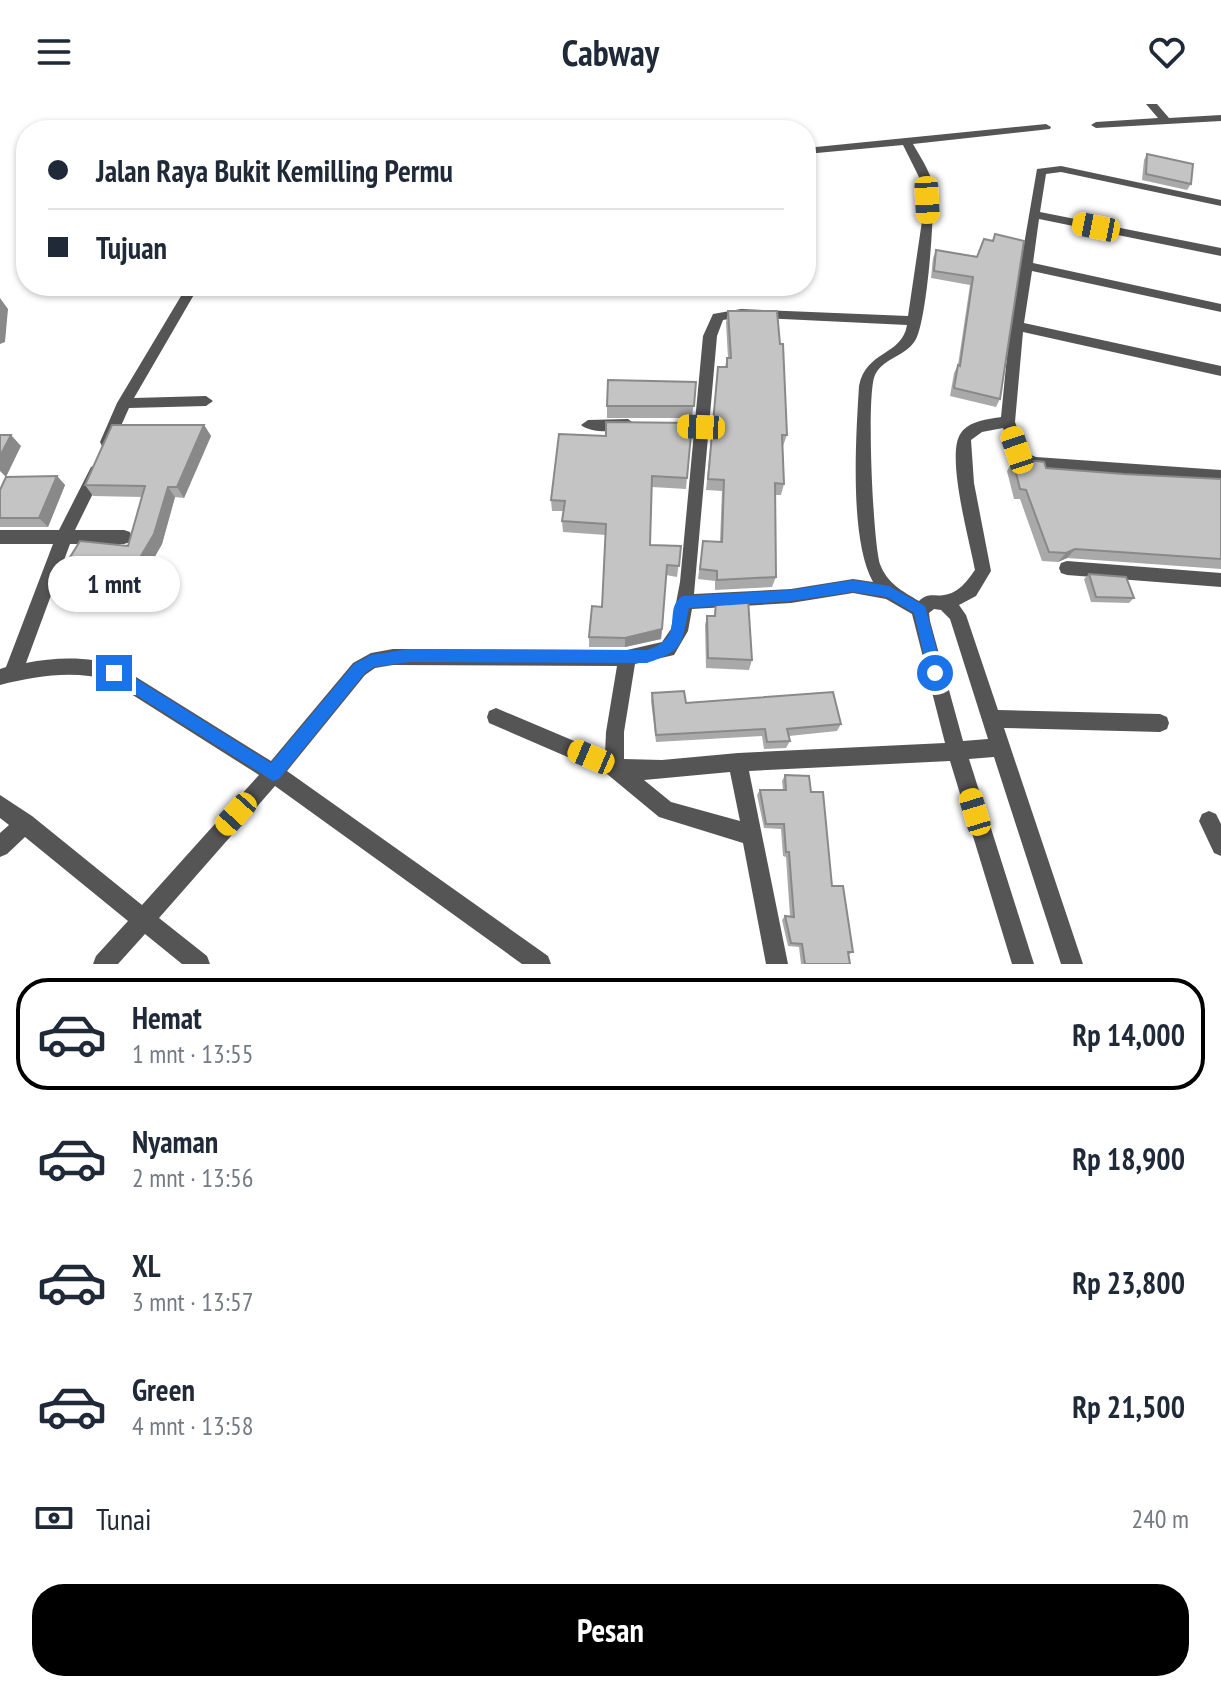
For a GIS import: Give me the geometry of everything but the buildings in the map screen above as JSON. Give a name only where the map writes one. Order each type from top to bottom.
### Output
[{"type":"street","points":[[1151,104],[1166,121]]},
{"type":"street","points":[[1096,125],[1221,118]]},
{"type":"street","points":[[816,150],[1046,127]]},
{"type":"street","points":[[889,592],[876,573],[866,540],[864,388],[871,369],[906,346],[912,333],[928,221],[926,179],[906,141]]},
{"type":"street","points":[[1221,203],[1049,168],[1038,175],[1036,215],[1017,326],[1008,422],[1021,457],[1034,463],[1221,476]]},
{"type":"street","points":[[1036,215],[1221,252]]},
{"type":"street","points":[[1027,266],[1221,308]]},
{"type":"street","points":[[187,296],[124,403],[6,675],[82,666],[114,673],[273,773],[540,964]]},
{"type":"street","points":[[104,964],[143,916],[273,773],[359,669],[381,658],[627,658],[668,649],[679,631],[688,582],[695,427],[710,336],[722,314],[913,321]]},
{"type":"street","points":[[1017,326],[1221,371]]},
{"type":"street","points":[[124,403],[206,401]]},
{"type":"street","points":[[920,610],[925,603],[946,603],[970,591],[983,571],[966,477],[963,441],[970,432],[983,425],[1008,422]]},
{"type":"street","points":[[588,425],[648,425]]},
{"type":"street","points":[[0,537],[124,537]]},
{"type":"street","points":[[1067,568],[1221,580]]},
{"type":"street","points":[[683,602],[791,596],[853,586],[889,592],[920,610],[957,752],[1023,964]]},
{"type":"street","points":[[946,603],[957,615],[1072,964]]},
{"type":"street","points":[[614,767],[615,732],[627,658]]},
{"type":"street","points":[[496,717],[614,767],[653,772],[738,762],[957,752],[999,747]]},
{"type":"street","points":[[992,719],[1160,723]]},
{"type":"street","points":[[738,762],[777,964]]},
{"type":"street","points":[[614,767],[666,810],[752,835]]},
{"type":"street","points":[[0,805],[143,916],[199,964]]},
{"type":"street","points":[[1209,821],[1221,846]]},
{"type":"street","points":[[0,847],[25,823]]},
{"type":"route","points":[[114,673],[273,773],[359,669],[371,661],[409,656],[627,658],[658,654],[668,649],[675,640],[683,602],[791,596],[853,586],[889,592],[920,610],[935,673]]}]
